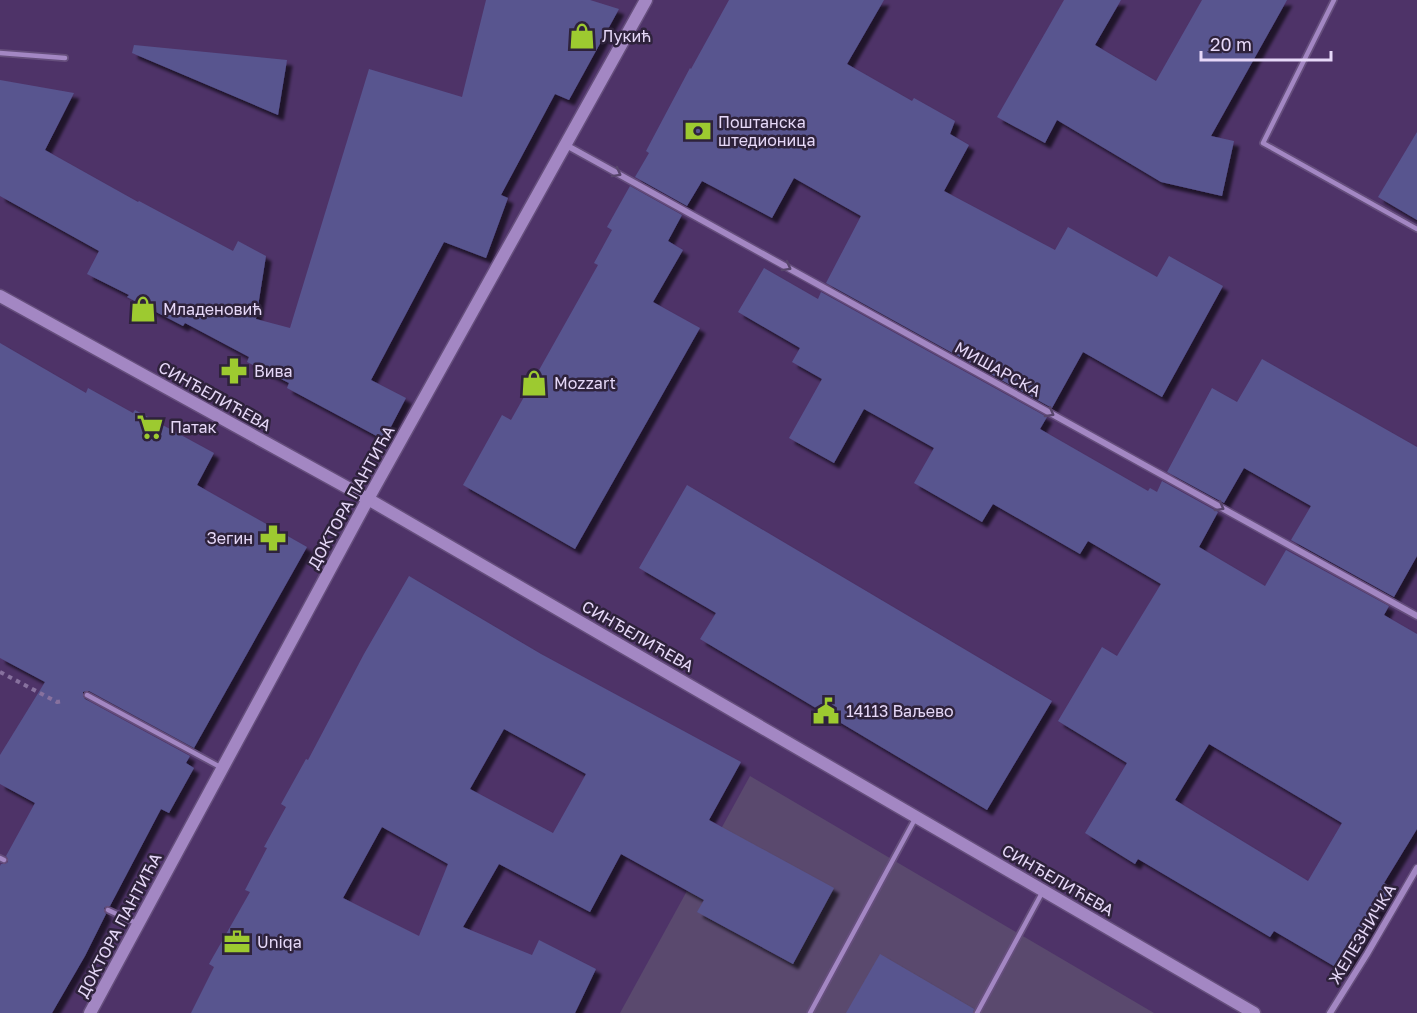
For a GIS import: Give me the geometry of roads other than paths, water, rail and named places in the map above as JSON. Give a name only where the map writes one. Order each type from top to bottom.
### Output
[{"type":"main road","name":"ДОКТОРА ПАНТИЋА","points":[[90,1013],[368,500],[646,0]]},
{"type":"main road","name":"СИНЂЕЛИЋЕВА","points":[[0,296],[368,500],[1254,1013]]},
{"type":"street","name":"МИШАРСКА","points":[[566,144],[1417,616]]},
{"type":"street","name":"ЖЕЛЕЗНИЧКА","points":[[1330,1013],[1417,868]]},
{"type":"lane","points":[[1334,0],[1263,143],[1417,229]]},
{"type":"lane","points":[[0,53],[65,58]]},
{"type":"lane","points":[[87,695],[223,768]]},
{"type":"lane","points":[[810,1013],[916,817]]},
{"type":"lane","points":[[977,1013],[1043,891]]},
{"type":"lane","points":[[108,910],[138,924]]},
{"type":"place","name":"Лукић","points":[[582,36]]},
{"type":"place","name":"Поштанска штедионица","points":[[698,131]]},
{"type":"place","name":"Младеновић","points":[[143,309]]},
{"type":"place","name":"Вива","points":[[234,371]]},
{"type":"place","name":"Mozzart","points":[[534,383]]},
{"type":"place","name":"Патак","points":[[150,427]]},
{"type":"place","name":"Зегин","points":[[273,538]]},
{"type":"place","name":"14113 Ваљево","points":[[826,711]]},
{"type":"place","name":"Uniqa","points":[[237,942]]}]
